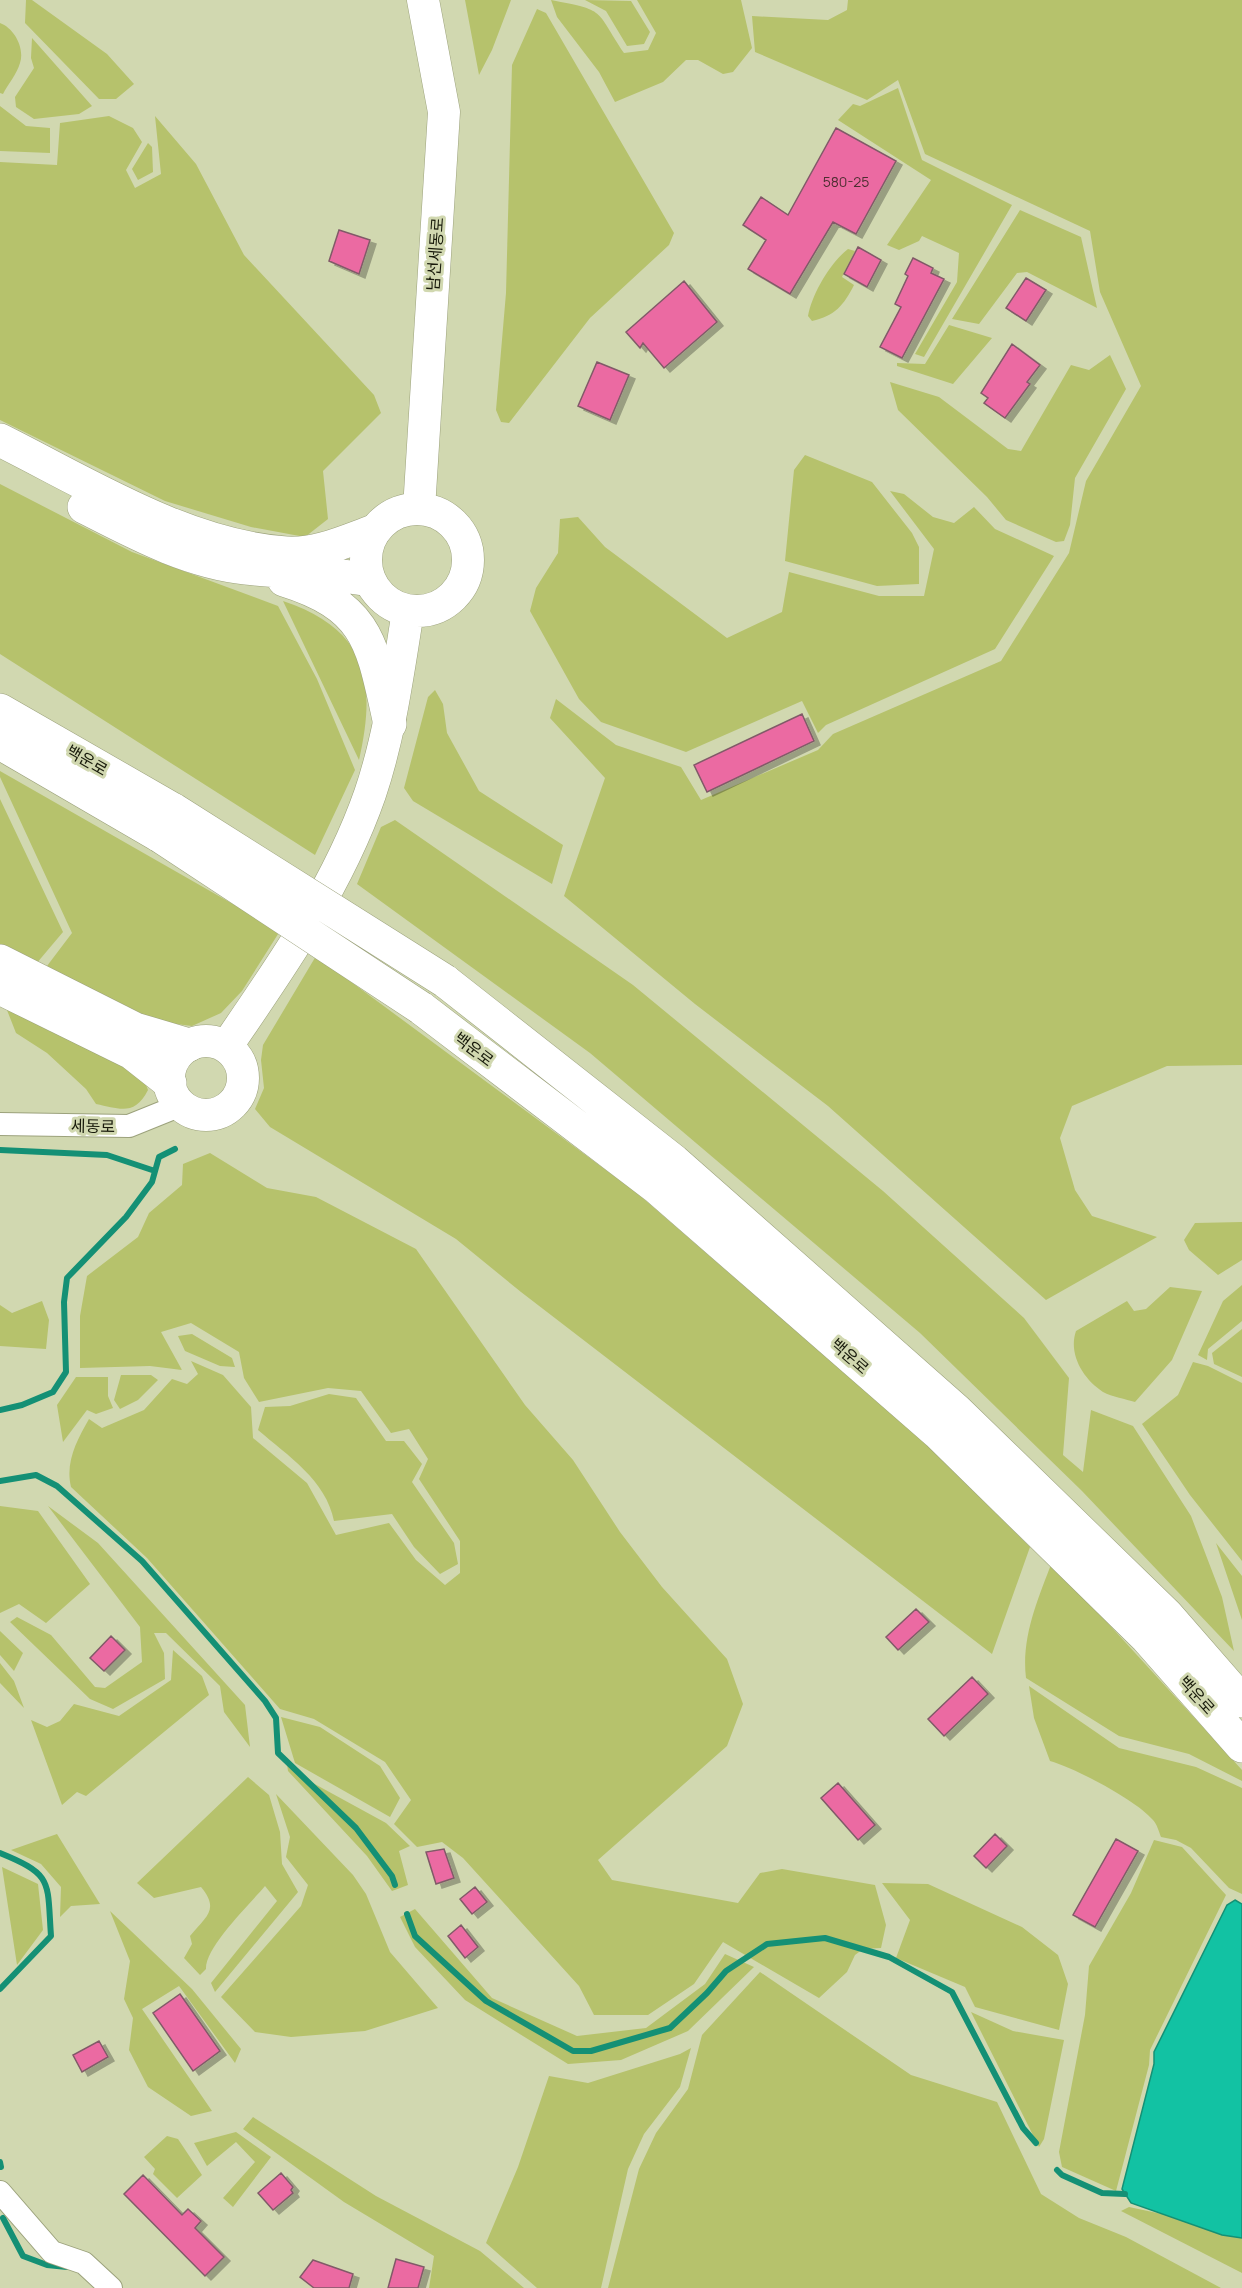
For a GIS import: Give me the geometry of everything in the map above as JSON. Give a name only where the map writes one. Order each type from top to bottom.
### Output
[{"type":"highway","points":[[0,440],[155,517],[223,541],[287,553],[325,549],[374,531]]},
{"type":"highway","points":[[0,463],[144,538],[211,562],[245,568],[333,573],[369,580]]},
{"type":"highway","points":[[245,568],[302,586],[330,598],[355,620],[373,651],[390,724]]},
{"type":"highway","points":[[0,687],[58,743]]},
{"type":"highway","name":"백운로","points":[[0,710],[58,743],[421,1008],[656,1187],[938,1433],[1147,1638],[1242,1746]]},
{"type":"highway","name":"백운로","points":[[0,743],[167,823],[446,981],[674,1161],[956,1410],[1167,1616],[1242,1701]]},
{"type":"highway","points":[[0,961],[135,1029],[189,1045]]},
{"type":"highway","points":[[0,988],[132,1053],[176,1094]]},
{"type":"street","name":"남선세동로","points":[[419,509],[444,112],[423,0]]},
{"type":"street","points":[[419,509],[435,512],[450,521],[461,534],[467,549],[468,566],[463,582],[447,601],[424,611],[408,611],[392,606],[378,595],[369,580],[365,564],[367,547],[374,531],[386,519],[402,511],[419,509]]},
{"type":"street","points":[[226,1047],[294,948],[339,867],[370,794],[390,724],[408,611]]},
{"type":"street","points":[[201,1041],[214,1042],[226,1047],[241,1064],[243,1076],[237,1098],[219,1113],[196,1114],[176,1094],[172,1064],[189,1045],[201,1041]]},
{"type":"street","name":"세동로","points":[[0,1124],[129,1126],[176,1094]]},
{"type":"street","points":[[0,2192],[52,2252],[84,2263],[111,2288]]},
{"type":"green space","points":[[26,0],[32,0],[107,54],[134,84],[116,99],[99,99],[25,23]]},
{"type":"green space","points":[[465,0],[511,0],[492,50],[479,75]]},
{"type":"green space","points":[[551,0],[582,7],[597,14],[624,53],[648,50],[656,33],[637,0],[741,0],[752,48],[733,72],[723,74],[698,60],[686,60],[663,82],[615,102],[599,72],[557,17]]},
{"type":"green space","points":[[585,0],[631,1],[650,32],[644,44],[627,46],[606,11]]},
{"type":"green space","points":[[848,0],[1242,0],[1242,1065],[1167,1066],[1072,1106],[1060,1138],[1075,1190],[1092,1216],[1157,1237],[1046,1300],[828,1106],[695,1004],[564,896],[605,778],[550,718],[556,699],[616,745],[681,767],[701,800],[818,750],[833,734],[1001,661],[1069,553],[1086,481],[1141,386],[1100,292],[1090,231],[925,154],[898,80],[867,100],[755,52],[752,16],[828,20],[847,10]]},
{"type":"green space","points":[[537,9],[546,13],[674,233],[669,245],[590,318],[509,423],[501,422],[496,410],[506,293],[512,65]]},
{"type":"green space","points":[[0,23],[14,34],[21,51],[19,67],[3,94],[0,93]]},
{"type":"green space","points":[[32,38],[92,106],[79,114],[34,119],[16,107],[15,97],[34,68],[31,58]]},
{"type":"green space","points":[[898,88],[922,160],[1012,205],[924,357],[915,354],[957,282],[959,253],[922,236],[919,241],[899,250],[887,245],[931,180],[838,120],[853,104],[860,106]]},
{"type":"green space","points":[[0,106],[26,126],[50,128],[50,153],[0,151]]},
{"type":"green space","points":[[109,116],[133,128],[142,142],[126,170],[135,188],[161,174],[155,116],[196,164],[244,255],[374,395],[381,413],[323,471],[328,519],[305,537],[251,527],[165,501],[0,420],[0,162],[57,165],[60,123]]},
{"type":"green space","points":[[148,143],[152,147],[153,172],[138,180],[132,169]]},
{"type":"green space","points":[[1020,210],[1081,237],[1097,308],[1027,272],[1017,273],[979,324],[952,319]]},
{"type":"green space","points":[[848,249],[855,251],[842,277],[854,285],[838,309],[812,321],[808,316],[818,289],[828,271]]},
{"type":"green space","points":[[949,325],[992,338],[953,384],[897,366],[897,363],[925,364]]},
{"type":"green space","points":[[1110,355],[1126,389],[1075,478],[1070,525],[1064,541],[1056,542],[1006,520],[987,497],[898,410],[890,382],[939,397],[1008,449],[1021,451],[1071,365],[1089,370]]},
{"type":"green space","points":[[805,455],[872,482],[912,533],[919,547],[919,584],[877,586],[785,561],[794,470]]},
{"type":"green space","points":[[0,484],[132,552],[278,606],[317,679],[355,770],[315,855],[0,654]]},
{"type":"green space","points":[[890,491],[904,494],[933,517],[954,523],[974,507],[995,529],[1054,556],[995,649],[826,725],[818,733],[802,701],[686,752],[601,722],[579,699],[530,611],[536,588],[558,553],[560,519],[578,517],[605,547],[727,638],[782,612],[789,572],[879,596],[924,596],[934,549]]},
{"type":"green space","points":[[283,601],[311,613],[333,627],[349,643],[359,661],[365,682],[367,706],[359,760]]},
{"type":"green space","points":[[435,690],[443,704],[447,733],[479,791],[563,845],[552,884],[413,801],[404,788],[428,697]]},
{"type":"green space","points":[[0,771],[280,931],[242,991],[221,1013],[192,1026],[153,1021],[47,966],[72,933],[0,777]]},
{"type":"green space","points":[[0,799],[63,932],[36,964],[0,946]]},
{"type":"green space","points":[[395,820],[633,985],[883,1191],[1024,1318],[1069,1378],[1063,1455],[1083,1472],[1091,1410],[1133,1426],[1191,1516],[1222,1597],[1234,1651],[1082,1491],[920,1333],[590,1053],[357,884],[381,827]]},
{"type":"green space","points":[[316,956],[637,1193],[927,1445],[1030,1547],[992,1654],[521,1292],[456,1239],[270,1127],[255,1109],[264,1088],[261,1060],[263,1045]]},
{"type":"green space","points":[[5,1005],[142,1074],[148,1090],[143,1098],[138,1104],[126,1109],[96,1104],[86,1089],[47,1053],[16,1033]]},
{"type":"green space","points":[[210,1153],[267,1188],[316,1197],[416,1249],[525,1405],[573,1460],[620,1532],[662,1587],[727,1659],[743,1704],[727,1746],[598,1860],[612,1880],[738,1903],[760,1873],[782,1869],[875,1885],[886,1925],[881,1948],[863,1949],[855,1955],[847,1972],[819,1998],[723,1942],[694,1984],[648,2015],[594,2015],[579,1986],[463,1858],[442,1842],[417,1847],[394,1824],[411,1800],[385,1762],[314,1719],[280,1709],[147,1558],[71,1487],[71,1460],[76,1443],[89,1419],[102,1428],[144,1410],[172,1379],[187,1384],[198,1374],[191,1361],[223,1375],[251,1407],[253,1438],[307,1483],[336,1535],[389,1523],[416,1560],[445,1585],[460,1573],[460,1541],[419,1479],[428,1459],[409,1429],[391,1433],[361,1391],[328,1388],[259,1402],[244,1378],[239,1352],[191,1323],[161,1332],[182,1370],[150,1366],[80,1368],[80,1316],[87,1276],[138,1237],[149,1213],[182,1185],[183,1164]]},
{"type":"green space","points":[[1242,1222],[1242,1260],[1218,1275],[1189,1250],[1184,1240],[1195,1223]]},
{"type":"green space","points":[[1242,1285],[1242,1321],[1208,1349],[1207,1360],[1198,1355],[1223,1301]]},
{"type":"green space","points":[[1170,1287],[1202,1291],[1172,1360],[1135,1402],[1103,1392],[1089,1380],[1079,1365],[1074,1348],[1076,1331],[1127,1301],[1134,1311],[1146,1309]]},
{"type":"green space","points":[[42,1301],[49,1320],[46,1349],[0,1346],[0,1305],[12,1313]]},
{"type":"green space","points":[[1242,1329],[1242,1377],[1214,1364],[1212,1353]]},
{"type":"green space","points":[[192,1334],[232,1358],[235,1367],[220,1366],[185,1351],[178,1336]]},
{"type":"green space","points":[[1193,1362],[1208,1366],[1242,1383],[1242,1561],[1190,1495],[1142,1424],[1178,1395]]},
{"type":"green space","points":[[121,1375],[151,1375],[158,1380],[138,1400],[120,1409],[114,1400]]},
{"type":"green space","points":[[76,1377],[108,1377],[108,1396],[113,1408],[96,1414],[87,1410],[63,1442],[57,1405]]},
{"type":"green space","points":[[329,1394],[356,1398],[386,1441],[404,1441],[422,1464],[412,1482],[454,1543],[458,1564],[440,1574],[414,1547],[392,1514],[334,1521],[330,1506],[314,1481],[293,1459],[258,1430],[265,1407],[290,1406]]},
{"type":"green space","points":[[0,1506],[38,1511],[90,1584],[46,1623],[19,1604],[0,1613]]},
{"type":"green space","points":[[48,1506],[98,1543],[245,1705],[250,1747],[224,1712],[220,1686],[166,1633],[154,1633],[164,1653],[165,1679],[113,1709],[90,1699],[10,1622],[17,1617],[51,1635],[95,1687],[105,1688],[142,1662],[140,1627]]},
{"type":"green space","points":[[1216,1543],[1242,1576],[1242,1620]]},
{"type":"green space","points":[[1052,1562],[1242,1770],[1242,1781],[1189,1754],[1119,1736],[1026,1678],[1028,1633]]},
{"type":"green space","points":[[0,1631],[23,1653],[14,1671],[0,1655]]},
{"type":"green space","points":[[173,1650],[202,1676],[209,1695],[86,1796],[77,1792],[62,1805],[31,1720],[47,1727],[60,1721],[74,1704],[119,1716],[171,1680]]},
{"type":"green space","points":[[0,1663],[14,1681],[24,1708],[0,1683]]},
{"type":"green space","points":[[1029,1686],[1119,1748],[1196,1767],[1242,1788],[1242,1894],[1229,1888],[1191,1848],[1176,1840],[1161,1837],[1154,1822],[1133,1803],[1089,1777],[1050,1761],[1034,1718]]},
{"type":"green space","points":[[281,1717],[320,1727],[380,1766],[400,1798],[390,1817],[295,1763]]},
{"type":"green space","points":[[287,1764],[311,1782],[386,1823],[410,1846],[399,1851],[408,1885],[392,1891],[367,1856],[288,1771]]},
{"type":"green space","points":[[248,1777],[269,1795],[280,1832],[282,1864],[298,1892],[215,1992],[211,1983],[277,1901],[265,1886],[220,1938],[208,1960],[206,1969],[200,1975],[184,1958],[192,1944],[190,1936],[209,1913],[210,1902],[207,1895],[201,1887],[154,1898],[137,1883]]},
{"type":"green space","points":[[276,1794],[353,1875],[366,1894],[390,1952],[438,2008],[365,2031],[291,2037],[255,2032],[221,1997],[301,1906],[308,1885],[286,1857],[290,1837]]},
{"type":"green space","points":[[57,1834],[100,1904],[71,1906],[60,1917],[61,1887],[41,1864],[11,1850]]},
{"type":"green space","points":[[1154,1840],[1182,1847],[1226,1895],[1150,2050],[1149,2065],[1116,2191],[1062,2167],[1059,2152],[1085,2015],[1089,1966],[1131,1893]]},
{"type":"green space","points":[[2,1867],[38,1884],[43,1930],[17,1965]]},
{"type":"green space","points":[[882,1883],[928,1884],[1022,1927],[1058,1955],[1068,1984],[1059,2030],[975,2007],[965,1987],[896,1958],[910,1920]]},
{"type":"green space","points":[[415,1909],[492,1998],[577,2036],[646,2028],[705,1984],[725,1954],[754,1967],[688,2031],[621,2060],[568,2064],[465,2000],[415,1947],[400,1917]]},
{"type":"green space","points":[[110,1911],[192,1989],[241,2049],[235,2063],[179,1986],[142,2009],[212,2111],[191,2116],[148,2087],[129,2050],[133,2018],[124,1999],[130,1961]]},
{"type":"green space","points":[[760,1972],[911,2075],[997,2102],[1041,2194],[1079,2218],[1126,2237],[1221,2288],[608,2288],[639,2169],[656,2133],[688,2089],[702,2035]]},
{"type":"green space","points":[[971,2012],[1013,2031],[1064,2040],[1044,2139],[1039,2147]]},
{"type":"green space","points":[[691,2048],[680,2087],[644,2134],[628,2169],[601,2288],[537,2288],[486,2243],[518,2167],[549,2076],[588,2083],[680,2054]]},
{"type":"green space","points":[[253,2117],[376,2196],[480,2251],[524,2288],[429,2288],[434,2256],[344,2202],[243,2129]]},
{"type":"green space","points":[[236,2132],[271,2157],[233,2207],[223,2198],[255,2162],[236,2142],[207,2166],[194,2143]]},
{"type":"green space","points":[[167,2136],[178,2139],[202,2175],[177,2198],[153,2174],[155,2169],[144,2157]]},
{"type":"green space","points":[[1129,2207],[1242,2231],[1242,2273],[1121,2211]]},
{"type":"water","points":[[1235,1900],[1242,1904],[1242,2238],[1222,2235],[1131,2203],[1122,2189],[1154,2064],[1154,2052],[1227,1905]]},
{"type":"building","points":[[836,128],[896,161],[856,234],[833,222],[790,294],[748,269],[766,240],[743,225],[761,197],[788,215]]},
{"type":"building","points":[[339,230],[370,240],[359,274],[329,261]]},
{"type":"building","points":[[858,247],[881,260],[867,287],[844,274]]},
{"type":"building","points":[[913,258],[933,268],[931,273],[944,279],[902,358],[880,347],[901,307],[895,304],[908,276],[905,274]]},
{"type":"building","points":[[1026,278],[1046,290],[1026,321],[1006,308]]},
{"type":"building","points":[[684,281],[717,322],[664,368],[643,343],[640,348],[626,332]]},
{"type":"building","points":[[1012,344],[1040,365],[1027,382],[1030,384],[1005,418],[984,403],[988,398],[981,393]]},
{"type":"building","points":[[597,362],[629,375],[610,420],[578,406]]},
{"type":"building","points":[[802,714],[814,741],[707,792],[694,765]]},
{"type":"building","points":[[916,1609],[929,1622],[898,1650],[886,1637]]},
{"type":"building","points":[[111,1636],[125,1650],[104,1671],[90,1658]]},
{"type":"building","points":[[972,1677],[988,1694],[944,1736],[928,1719]]},
{"type":"building","points":[[838,1783],[875,1825],[858,1840],[821,1798]]},
{"type":"building","points":[[995,1834],[1007,1846],[986,1868],[974,1856]]},
{"type":"building","points":[[1116,1839],[1138,1851],[1095,1927],[1073,1915]]},
{"type":"building","points":[[444,1849],[454,1878],[436,1884],[426,1852]]},
{"type":"building","points":[[475,1887],[487,1902],[472,1914],[460,1899]]},
{"type":"building","points":[[461,1925],[478,1947],[465,1958],[448,1936]]},
{"type":"building","points":[[180,1994],[220,2051],[193,2071],[153,2013]]},
{"type":"building","points":[[99,2041],[108,2057],[82,2072],[73,2055]]},
{"type":"building","points":[[281,2173],[293,2187],[291,2190],[293,2193],[273,2210],[258,2193]]},
{"type":"building","points":[[143,2175],[182,2215],[188,2209],[201,2221],[195,2228],[224,2257],[205,2276],[124,2194]]},
{"type":"building","points":[[396,2259],[424,2267],[418,2288],[388,2288]]},
{"type":"building","points":[[313,2260],[353,2274],[349,2288],[314,2288],[300,2277]]},
{"type":"waterway","points":[[0,1410],[22,1405],[53,1392],[66,1372],[64,1302],[67,1278],[126,1217],[152,1182],[159,1157],[175,1149]]},
{"type":"waterway","points":[[0,1150],[107,1155],[155,1171]]},
{"type":"waterway","points":[[0,1481],[36,1475],[57,1486],[142,1561],[265,1701],[276,1718],[278,1753],[356,1828],[392,1876],[395,1885]]},
{"type":"waterway","points":[[0,1853],[30,1868],[39,1874],[44,1882],[49,1903],[51,1936],[0,1989]]},
{"type":"waterway","points":[[407,1914],[415,1936],[486,2001],[573,2051],[591,2051],[670,2028],[707,1993],[726,1971],[767,1944],[825,1938],[889,1957],[952,1992],[1023,2128],[1036,2143]]},
{"type":"waterway","points":[[0,2162],[1,2167]]},
{"type":"waterway","points":[[1057,2170],[1062,2175],[1102,2193],[1125,2194]]},
{"type":"waterway","points":[[3,2218],[23,2256],[47,2265],[67,2267]]}]
